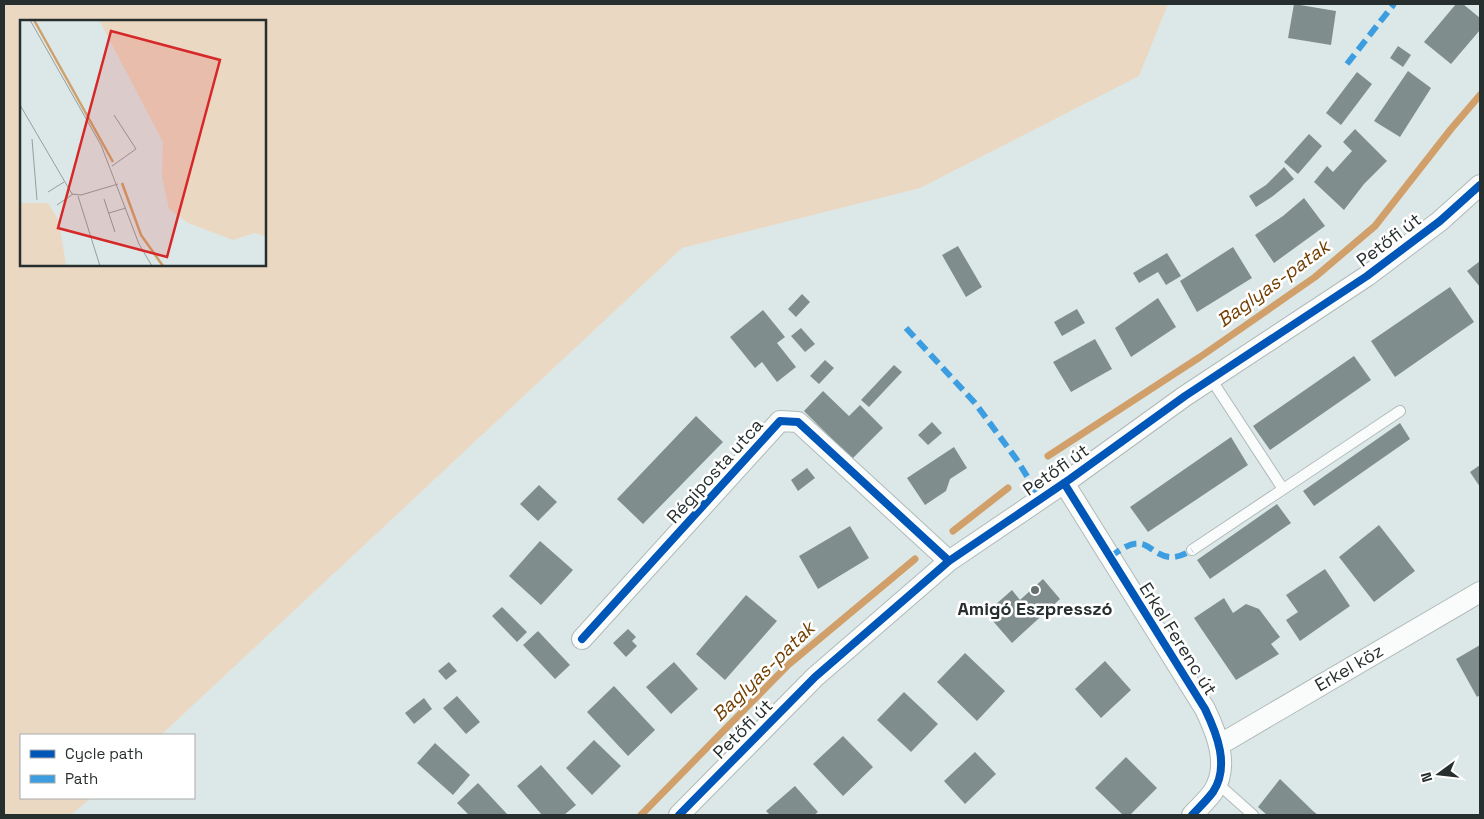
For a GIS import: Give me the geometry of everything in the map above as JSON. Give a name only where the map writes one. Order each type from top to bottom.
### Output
[{"type":"street","name":"Petőfi út","points":[[679,815],[815,677],[949,561],[1064,484],[1211,379],[1368,276],[1440,221],[1480,185]]},
{"type":"street","name":"Régiposta utca","points":[[582,639],[780,421],[798,422],[949,561]]},
{"type":"street","name":"Erkel Ferenc út","points":[[1064,484],[1205,709],[1219,745],[1221,765],[1217,783],[1212,793],[1192,815]]},
{"type":"street","name":"Erkel köz","points":[[1219,745],[1480,592]]},
{"type":"lane","points":[[1211,379],[1283,489]]},
{"type":"lane","points":[[1192,550],[1400,411]]},
{"type":"lane","points":[[1217,783],[1253,815]]},
{"type":"shaded area","points":[[4,4],[1168,4],[1139,76],[920,188],[682,248],[162,734],[20,734],[20,799],[90,799],[71,815],[4,815]]},
{"type":"building","points":[[1294,4],[1336,11],[1331,45],[1288,38]]},
{"type":"building","points":[[1456,4],[1463,4],[1480,18],[1480,30],[1451,64],[1424,42]]},
{"type":"building","points":[[1398,46],[1411,55],[1403,67],[1390,58]]},
{"type":"building","points":[[1408,71],[1431,88],[1400,137],[1374,121]]},
{"type":"building","points":[[1357,72],[1372,84],[1341,125],[1326,113]]},
{"type":"building","points":[[1355,129],[1387,161],[1364,184],[1344,210],[1314,182],[1327,166],[1333,172],[1352,151],[1343,142]]},
{"type":"building","points":[[1309,134],[1322,146],[1298,174],[1284,162]]},
{"type":"building","points":[[1284,167],[1294,179],[1256,207],[1249,196],[1266,185]]},
{"type":"building","points":[[1304,198],[1325,226],[1274,263],[1255,235],[1283,216]]},
{"type":"building","points":[[958,246],[982,287],[966,297],[942,255]]},
{"type":"building","points":[[1233,247],[1252,278],[1197,312],[1180,281]]},
{"type":"building","points":[[1167,253],[1181,276],[1166,285],[1158,272],[1139,283],[1133,273]]},
{"type":"building","points":[[1480,261],[1480,287],[1467,271]]},
{"type":"building","points":[[1450,287],[1474,322],[1395,377],[1371,341]]},
{"type":"building","points":[[802,294],[810,302],[796,317],[788,309]]},
{"type":"building","points":[[1158,298],[1176,327],[1131,357],[1115,328]]},
{"type":"building","points":[[1077,309],[1085,323],[1062,336],[1054,322]]},
{"type":"building","points":[[763,310],[785,337],[777,343],[796,367],[777,382],[762,362],[755,368],[730,337]]},
{"type":"building","points":[[801,328],[815,344],[805,352],[791,336]]},
{"type":"building","points":[[1095,339],[1112,369],[1071,392],[1053,362]]},
{"type":"building","points":[[1354,356],[1371,380],[1270,450],[1253,426]]},
{"type":"building","points":[[825,360],[834,368],[819,384],[810,376]]},
{"type":"building","points":[[894,365],[902,372],[869,407],[861,400]]},
{"type":"building","points":[[823,391],[849,416],[860,405],[883,428],[852,459],[804,411]]},
{"type":"building","points":[[696,416],[723,442],[643,524],[617,499]]},
{"type":"building","points":[[932,422],[942,433],[928,445],[918,435]]},
{"type":"building","points":[[1400,423],[1410,439],[1314,506],[1303,491]]},
{"type":"building","points":[[1231,437],[1248,465],[1148,532],[1130,507]]},
{"type":"building","points":[[954,447],[967,468],[950,479],[946,491],[925,505],[907,478]]},
{"type":"building","points":[[1480,465],[1480,487],[1470,472]]},
{"type":"building","points":[[807,468],[815,478],[798,491],[791,480]]},
{"type":"building","points":[[539,485],[557,502],[538,521],[520,504]]},
{"type":"building","points":[[1277,504],[1291,523],[1210,579],[1197,560]]},
{"type":"building","points":[[1379,525],[1415,571],[1374,602],[1339,557]]},
{"type":"building","points":[[850,526],[869,558],[818,589],[799,556]]},
{"type":"building","points":[[540,541],[573,570],[541,605],[509,576]]},
{"type":"building","points":[[1325,569],[1350,606],[1300,641],[1286,620],[1298,612],[1286,595]]},
{"type":"building","points":[[1043,579],[1060,599],[1012,643],[986,613],[1012,590],[1020,600]]},
{"type":"building","points":[[746,595],[777,621],[725,680],[696,654]]},
{"type":"building","points":[[1224,598],[1233,613],[1246,604],[1259,609],[1280,637],[1271,644],[1279,654],[1236,680],[1194,618]]},
{"type":"building","points":[[502,607],[527,632],[517,642],[492,616]]},
{"type":"building","points":[[628,629],[636,637],[632,641],[637,646],[626,657],[613,643]]},
{"type":"building","points":[[538,631],[570,665],[555,679],[523,645]]},
{"type":"building","points":[[1480,645],[1480,695],[1477,697],[1456,659]]},
{"type":"building","points":[[965,653],[1005,691],[977,721],[937,682]]},
{"type":"building","points":[[1105,661],[1131,690],[1101,718],[1075,689]]},
{"type":"building","points":[[449,662],[457,671],[446,680],[438,671]]},
{"type":"building","points":[[674,662],[698,689],[671,714],[646,687]]},
{"type":"building","points":[[614,686],[655,730],[628,756],[587,712]]},
{"type":"building","points":[[904,692],[938,724],[911,752],[877,720]]},
{"type":"building","points":[[457,696],[480,722],[466,734],[443,708]]},
{"type":"building","points":[[424,698],[432,709],[414,724],[405,713]]},
{"type":"building","points":[[843,736],[873,767],[843,796],[813,764]]},
{"type":"building","points":[[594,740],[621,766],[592,795],[566,768]]},
{"type":"building","points":[[435,743],[470,775],[453,795],[417,763]]},
{"type":"building","points":[[975,752],[996,774],[965,804],[944,781]]},
{"type":"building","points":[[1126,757],[1157,788],[1130,815],[1123,815],[1095,788]]},
{"type":"building","points":[[541,765],[576,805],[564,815],[542,815],[517,786]]},
{"type":"building","points":[[1280,779],[1318,815],[1267,815],[1258,807]]},
{"type":"building","points":[[478,783],[508,815],[469,815],[457,803]]},
{"type":"building","points":[[795,786],[818,812],[814,815],[770,815],[766,811]]},
{"type":"waterway","name":"Baglyas-patak","points":[[1048,456],[1200,357],[1315,277],[1375,226],[1480,95]]},
{"type":"waterway","name":"Baglyas-patak","points":[[953,531],[1008,488]]},
{"type":"waterway","name":"Baglyas-patak","points":[[641,815],[788,665],[915,559]]},
{"type":"marked path","points":[[1347,64],[1394,4]]},
{"type":"marked path","points":[[906,328],[975,403],[1017,460],[1041,499]]},
{"type":"marked path","points":[[1110,557],[1125,547],[1138,543],[1146,545],[1161,555],[1170,557],[1183,555],[1192,550]]},
{"type":"cycle path","points":[[679,815],[815,677],[949,561],[1070,479],[1185,396],[1367,276],[1440,221],[1480,185]]},
{"type":"cycle path","points":[[582,639],[780,421],[798,422],[949,561]]},
{"type":"cycle path","points":[[1064,483],[1205,709],[1214,729],[1220,750],[1221,772],[1211,795],[1192,815]]},
{"type":"place","name":"Amigó Eszpresszó","points":[[1035,590]]}]
